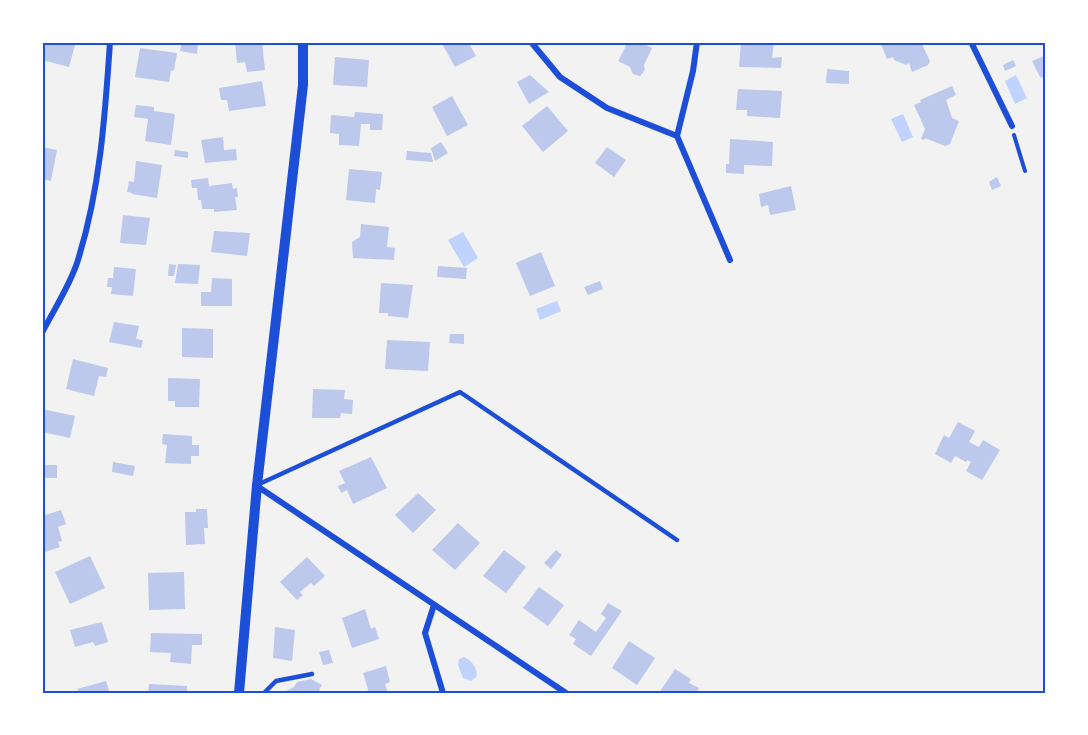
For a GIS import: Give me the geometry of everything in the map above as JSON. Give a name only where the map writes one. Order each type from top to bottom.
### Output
[{"type":"street","points":[[42,333],[76,266],[94,198],[104,134],[110,42]]},
{"type":"street","points":[[239,693],[257,485],[303,85],[303,42]]},
{"type":"street","points":[[531,42],[560,77],[607,108],[677,136]]},
{"type":"street","points":[[697,42],[693,71],[677,136],[730,260]]},
{"type":"street","points":[[971,42],[1012,126]]},
{"type":"street","points":[[257,485],[566,693]]},
{"type":"street","points":[[434,605],[425,633],[443,693]]},
{"type":"lane","points":[[257,485],[460,392],[677,540]]},
{"type":"lane","points":[[264,693],[276,681],[312,674]]},
{"type":"path","points":[[1012,126],[1025,171]]},
{"type":"water","points":[[1016,75],[1027,98],[1015,104],[1005,81]]},
{"type":"water","points":[[903,114],[913,137],[902,142],[891,119]]},
{"type":"water","points":[[463,232],[478,258],[464,267],[448,240]]},
{"type":"water","points":[[557,301],[561,311],[540,320],[536,309]]},
{"type":"water","points":[[464,657],[472,663],[476,671],[476,677],[471,681],[463,678],[458,665],[459,659]]},
{"type":"building","points":[[42,42],[63,42],[75,45],[69,67],[42,60]]},
{"type":"building","points":[[182,42],[198,43],[197,54],[180,51]]},
{"type":"building","points":[[235,42],[262,42],[265,70],[247,72],[245,62],[237,63]]},
{"type":"building","points":[[441,42],[468,42],[476,56],[455,67]]},
{"type":"building","points":[[628,42],[640,42],[652,48],[644,65],[645,70],[640,76],[633,74],[630,67],[618,61]]},
{"type":"building","points":[[741,42],[774,42],[772,58],[782,57],[781,68],[739,67]]},
{"type":"building","points":[[880,42],[921,42],[930,61],[928,65],[912,72],[909,63],[906,65],[894,60],[893,57],[887,59]]},
{"type":"building","points":[[140,48],[177,53],[169,82],[135,77]]},
{"type":"building","points":[[1046,55],[1046,79],[1040,77],[1032,61]]},
{"type":"building","points":[[335,57],[369,60],[367,87],[333,85]]},
{"type":"building","points":[[1013,60],[1016,66],[1005,71],[1003,65]]},
{"type":"building","points":[[827,69],[849,71],[849,84],[826,83]]},
{"type":"building","points":[[530,75],[549,92],[529,104],[517,82]]},
{"type":"building","points":[[262,81],[266,106],[229,111],[227,100],[221,100],[219,88]]},
{"type":"building","points":[[952,86],[956,95],[946,100],[952,118],[959,121],[950,144],[945,146],[925,138],[921,139],[925,129],[914,105]]},
{"type":"building","points":[[738,89],[782,91],[780,118],[747,116],[747,110],[736,110]]},
{"type":"building","points":[[452,96],[468,125],[447,136],[432,107]]},
{"type":"building","points":[[136,105],[154,107],[154,111],[175,114],[171,145],[145,141],[148,119],[134,117]]},
{"type":"building","points":[[547,106],[568,131],[543,152],[522,126]]},
{"type":"building","points":[[355,112],[383,114],[382,130],[370,130],[370,124],[361,124],[359,146],[339,145],[339,134],[330,133],[331,115],[354,117]]},
{"type":"building","points":[[223,137],[224,150],[236,149],[237,160],[205,163],[201,140]]},
{"type":"building","points":[[730,139],[773,142],[772,166],[744,165],[744,174],[726,173],[726,164],[729,164]]},
{"type":"building","points":[[441,142],[448,153],[435,161],[431,148]]},
{"type":"building","points":[[42,147],[57,150],[51,181],[42,179]]},
{"type":"building","points":[[607,147],[626,160],[614,177],[595,163]]},
{"type":"building","points":[[175,150],[188,152],[188,158],[174,156]]},
{"type":"building","points":[[407,151],[431,153],[433,162],[406,160]]},
{"type":"building","points":[[136,161],[162,165],[157,198],[127,192],[129,181],[134,182]]},
{"type":"building","points":[[349,169],[382,172],[380,190],[376,189],[375,203],[346,200]]},
{"type":"building","points":[[997,177],[1001,186],[992,190],[989,182]]},
{"type":"building","points":[[208,178],[209,186],[232,183],[233,189],[237,188],[238,197],[235,197],[237,210],[214,212],[214,209],[202,209],[201,200],[198,200],[197,188],[192,188],[191,180]]},
{"type":"building","points":[[791,186],[796,210],[770,215],[768,205],[761,207],[759,194]]},
{"type":"building","points":[[123,215],[150,218],[146,245],[120,243]]},
{"type":"building","points":[[361,224],[389,227],[387,247],[395,248],[394,260],[353,258],[352,242],[360,237]]},
{"type":"building","points":[[214,231],[250,233],[247,256],[211,252]]},
{"type":"building","points":[[541,252],[555,286],[530,296],[516,263]]},
{"type":"building","points":[[169,264],[176,265],[174,276],[168,276]]},
{"type":"building","points":[[178,264],[200,265],[198,284],[175,283]]},
{"type":"building","points":[[438,266],[467,268],[466,279],[437,277]]},
{"type":"building","points":[[114,267],[136,269],[133,296],[111,294],[112,287],[107,287],[108,278],[113,278]]},
{"type":"building","points":[[212,278],[232,279],[232,306],[201,306],[201,292],[211,292]]},
{"type":"building","points":[[600,281],[603,289],[588,295],[584,287]]},
{"type":"building","points":[[381,283],[413,285],[408,318],[379,313]]},
{"type":"building","points":[[114,322],[139,326],[136,339],[143,340],[141,348],[109,342]]},
{"type":"building","points":[[182,328],[213,329],[213,358],[182,357]]},
{"type":"building","points":[[450,334],[464,334],[464,344],[449,343]]},
{"type":"building","points":[[387,340],[430,342],[428,371],[385,369]]},
{"type":"building","points":[[73,359],[108,368],[106,377],[99,376],[94,396],[66,389]]},
{"type":"building","points":[[168,378],[200,379],[199,407],[175,407],[175,401],[168,401]]},
{"type":"building","points":[[313,389],[345,390],[344,399],[353,400],[352,414],[341,413],[340,418],[312,418]]},
{"type":"building","points":[[42,409],[75,416],[70,438],[42,432]]},
{"type":"building","points":[[958,422],[975,431],[969,442],[979,447],[983,440],[1000,450],[982,480],[966,471],[971,462],[955,456],[951,463],[935,454],[944,435],[949,438]]},
{"type":"building","points":[[163,434],[192,436],[192,445],[199,445],[199,456],[191,456],[191,464],[165,463],[167,445],[162,444]]},
{"type":"building","points":[[371,457],[387,488],[353,504],[347,490],[341,493],[338,486],[345,483],[339,471]]},
{"type":"building","points":[[42,461],[45,461],[45,465],[57,465],[57,478],[42,478]]},
{"type":"building","points":[[113,462],[135,466],[133,476],[112,472]]},
{"type":"building","points":[[418,493],[436,510],[413,533],[395,515]]},
{"type":"building","points":[[196,509],[207,509],[208,528],[204,528],[205,544],[186,545],[185,512],[196,512]]},
{"type":"building","points":[[61,510],[66,524],[58,527],[62,541],[58,542],[60,547],[42,553],[42,516]]},
{"type":"building","points":[[458,523],[480,543],[455,570],[432,550]]},
{"type":"building","points":[[504,550],[526,567],[506,593],[483,576]]},
{"type":"building","points":[[556,550],[562,555],[551,569],[544,563]]},
{"type":"building","points":[[90,556],[105,588],[70,604],[55,572]]},
{"type":"building","points":[[307,557],[325,576],[314,586],[311,583],[300,592],[303,595],[297,600],[280,582]]},
{"type":"building","points":[[184,572],[185,609],[149,610],[148,573]]},
{"type":"building","points":[[539,587],[564,605],[548,626],[523,608]]},
{"type":"building","points":[[608,603],[622,611],[591,656],[573,644],[576,639],[569,635],[579,620],[596,632],[606,618],[601,614]]},
{"type":"building","points":[[365,609],[371,629],[375,627],[379,639],[352,648],[342,618]]},
{"type":"building","points":[[102,622],[108,642],[95,646],[93,642],[75,647],[70,630]]},
{"type":"building","points":[[275,627],[295,630],[292,661],[273,658]]},
{"type":"building","points":[[151,633],[202,634],[202,645],[192,645],[191,664],[170,662],[171,653],[150,652]]},
{"type":"building","points":[[629,641],[655,658],[637,685],[612,668]]},
{"type":"building","points":[[329,650],[333,663],[323,665],[319,652]]},
{"type":"building","points":[[386,666],[390,682],[385,684],[388,693],[369,693],[363,673]]},
{"type":"building","points":[[675,669],[691,679],[689,683],[699,688],[696,693],[659,693]]},
{"type":"building","points":[[311,679],[322,685],[319,690],[324,693],[282,693],[294,687],[297,682]]},
{"type":"building","points":[[106,681],[109,691],[107,693],[79,693],[77,689]]},
{"type":"building","points":[[149,684],[187,686],[187,693],[148,693]]}]
